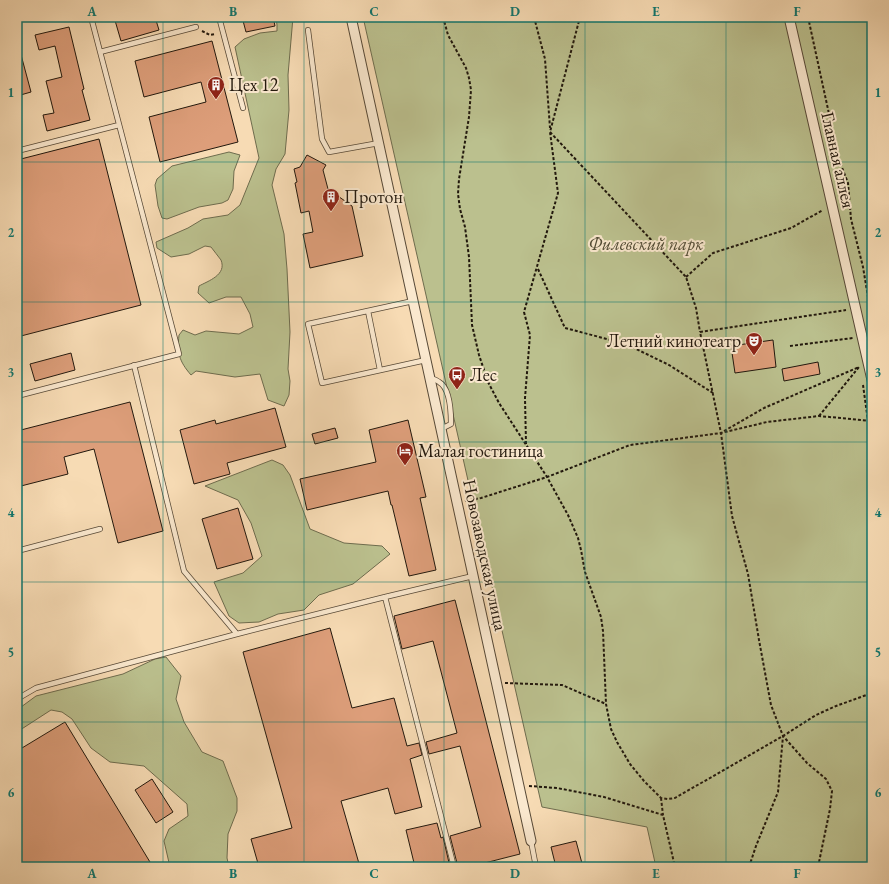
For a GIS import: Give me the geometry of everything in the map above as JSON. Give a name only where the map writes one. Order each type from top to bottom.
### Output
[{"type":"street","name":"Новозаводская улица","points":[[351,17],[531,841]]},
{"type":"street","name":"Главная аллея","points":[[789,17],[872,380]]},
{"type":"lane","points":[[17,396],[179,354],[91,17]]},
{"type":"lane","points":[[219,17],[243,108]]},
{"type":"lane","points":[[100,52],[196,27]]},
{"type":"lane","points":[[308,30],[322,139],[329,152],[379,143]]},
{"type":"lane","points":[[17,151],[119,125]]},
{"type":"lane","points":[[413,300],[308,324],[322,383],[426,360]]},
{"type":"lane","points":[[368,311],[380,370]]},
{"type":"lane","points":[[134,365],[184,571],[237,634]]},
{"type":"lane","points":[[430,378],[440,382],[447,392],[451,413],[450,424],[441,429]]},
{"type":"lane","points":[[17,551],[100,529]]},
{"type":"lane","points":[[17,699],[36,688],[237,634],[473,576]]},
{"type":"lane","points":[[385,597],[454,867]]},
{"type":"lane","points":[[531,841],[536,867]]},
{"type":"path","points":[[443,17],[448,35],[466,68],[469,78],[469,117],[458,194],[465,227],[469,257],[472,325],[479,355],[488,382],[499,404],[547,477],[568,515],[578,538],[585,572],[601,617],[606,704],[611,729],[630,764],[661,798],[668,800],[675,798],[783,736],[816,715],[872,693]]},
{"type":"path","points":[[526,445],[525,398],[530,335],[524,312],[558,193],[550,132],[545,59],[534,17]]},
{"type":"path","points":[[550,132],[580,17]]},
{"type":"path","points":[[808,17],[839,160],[848,183],[851,219],[863,267],[872,315]]},
{"type":"path","points":[[550,132],[686,277],[696,308],[721,433],[732,516],[748,574],[758,640],[771,705],[783,736],[807,763],[826,779],[832,791],[830,809],[818,867]]},
{"type":"path","points":[[686,277],[713,253],[791,228],[823,210]]},
{"type":"path","points":[[537,268],[565,328],[626,344],[669,365],[713,393]]},
{"type":"path","points":[[700,332],[848,310]]},
{"type":"path","points":[[790,346],[862,336]]},
{"type":"path","points":[[721,433],[764,408],[860,366],[819,416]]},
{"type":"path","points":[[457,502],[481,498],[547,477],[630,445],[721,433],[767,422],[819,416],[872,421]]},
{"type":"path","points":[[496,682],[562,685],[606,704]]},
{"type":"path","points":[[750,867],[756,846],[778,792],[783,736]]},
{"type":"path","points":[[537,786],[557,788],[604,797],[663,815]]},
{"type":"path","points":[[661,798],[663,815],[675,867]]},
{"type":"green space","points":[[276,17],[293,17],[288,75],[289,110],[285,154],[276,169],[272,185],[284,234],[287,269],[290,332],[288,369],[290,381],[289,395],[284,406],[268,400],[260,374],[235,377],[196,371],[191,375],[187,370],[181,361],[178,347],[179,335],[183,330],[195,335],[206,331],[239,334],[253,327],[250,314],[241,297],[226,297],[209,303],[198,293],[199,286],[216,277],[221,270],[221,260],[211,247],[205,246],[189,254],[171,257],[157,248],[156,242],[188,228],[203,219],[228,215],[240,205],[259,158],[235,47],[244,39],[260,33],[277,31]]},
{"type":"green space","name":"Филевский парк","points":[[363,17],[872,17],[872,867],[656,867],[647,827],[542,807]]},
{"type":"green space","points":[[229,152],[240,155],[234,171],[233,189],[228,200],[222,203],[199,207],[167,219],[162,218],[158,206],[155,185],[157,179],[172,166]]},
{"type":"green space","points":[[272,460],[283,465],[290,475],[310,529],[344,543],[382,546],[390,554],[353,584],[319,595],[304,610],[278,614],[259,622],[239,623],[229,616],[214,582],[243,573],[262,556],[251,523],[238,500],[205,486]]},
{"type":"green space","points":[[166,657],[181,676],[176,699],[184,722],[202,752],[223,761],[237,798],[237,811],[228,834],[227,858],[229,867],[170,867],[164,841],[169,829],[188,816],[187,804],[144,766],[110,762],[91,748],[72,719],[62,712],[51,710],[17,732],[17,710],[36,696],[123,674],[155,659]]},
{"type":"building","points":[[114,17],[155,17],[159,30],[121,41]]},
{"type":"building","points":[[242,17],[273,17],[275,26],[246,32]]},
{"type":"building","points":[[69,27],[90,120],[47,131],[43,115],[54,113],[46,81],[62,77],[55,46],[39,50],[35,35]]},
{"type":"building","name":"Цех 12","points":[[212,41],[238,142],[160,162],[149,117],[206,102],[201,82],[144,97],[135,61]]},
{"type":"building","points":[[20,51],[31,92],[17,96],[17,52]]},
{"type":"building","points":[[99,139],[141,305],[17,337],[17,160]]},
{"type":"building","name":"Протон","points":[[307,155],[326,165],[323,170],[328,189],[352,206],[363,256],[310,268],[303,234],[313,232],[309,211],[301,213],[295,183],[297,182],[294,169],[300,167]]},
{"type":"building","name":"Летний кинотеатр","points":[[773,340],[776,367],[735,373],[731,346]]},
{"type":"building","points":[[71,353],[75,370],[35,381],[30,364]]},
{"type":"building","points":[[818,362],[820,374],[784,381],[782,369]]},
{"type":"building","points":[[130,402],[163,531],[118,543],[94,449],[64,457],[68,474],[17,487],[17,431]]},
{"type":"building","points":[[275,408],[286,447],[227,463],[230,474],[194,484],[180,430],[215,420],[216,424]]},
{"type":"building","points":[[408,420],[426,497],[420,498],[436,570],[409,576],[388,491],[307,510],[300,479],[376,462],[369,430]]},
{"type":"building","points":[[335,428],[338,438],[315,444],[312,434]]},
{"type":"building","points":[[238,508],[253,559],[217,569],[202,519]]},
{"type":"building","points":[[455,600],[520,854],[469,867],[458,867],[450,836],[481,827],[460,746],[429,754],[426,742],[457,733],[433,641],[402,649],[394,616]]},
{"type":"building","points":[[330,628],[352,708],[394,698],[407,746],[419,743],[422,755],[410,759],[422,807],[395,814],[388,788],[341,801],[360,867],[259,867],[251,839],[292,828],[243,652]]},
{"type":"building","points":[[65,722],[153,867],[17,867],[17,751]]},
{"type":"building","points":[[152,779],[173,812],[156,823],[135,790]]},
{"type":"building","points":[[437,823],[441,838],[443,837],[450,867],[415,867],[406,830]]},
{"type":"building","points":[[576,841],[583,867],[556,867],[551,847]]},
{"type":"place","name":"Цех 12","points":[[216,100]]},
{"type":"place","name":"Протон","points":[[331,212]]},
{"type":"place","name":"Летний кинотеатр","points":[[754,356]]},
{"type":"place","name":"Лес","points":[[457,390]]},
{"type":"place","name":"Малая гостиница","points":[[405,466]]}]
